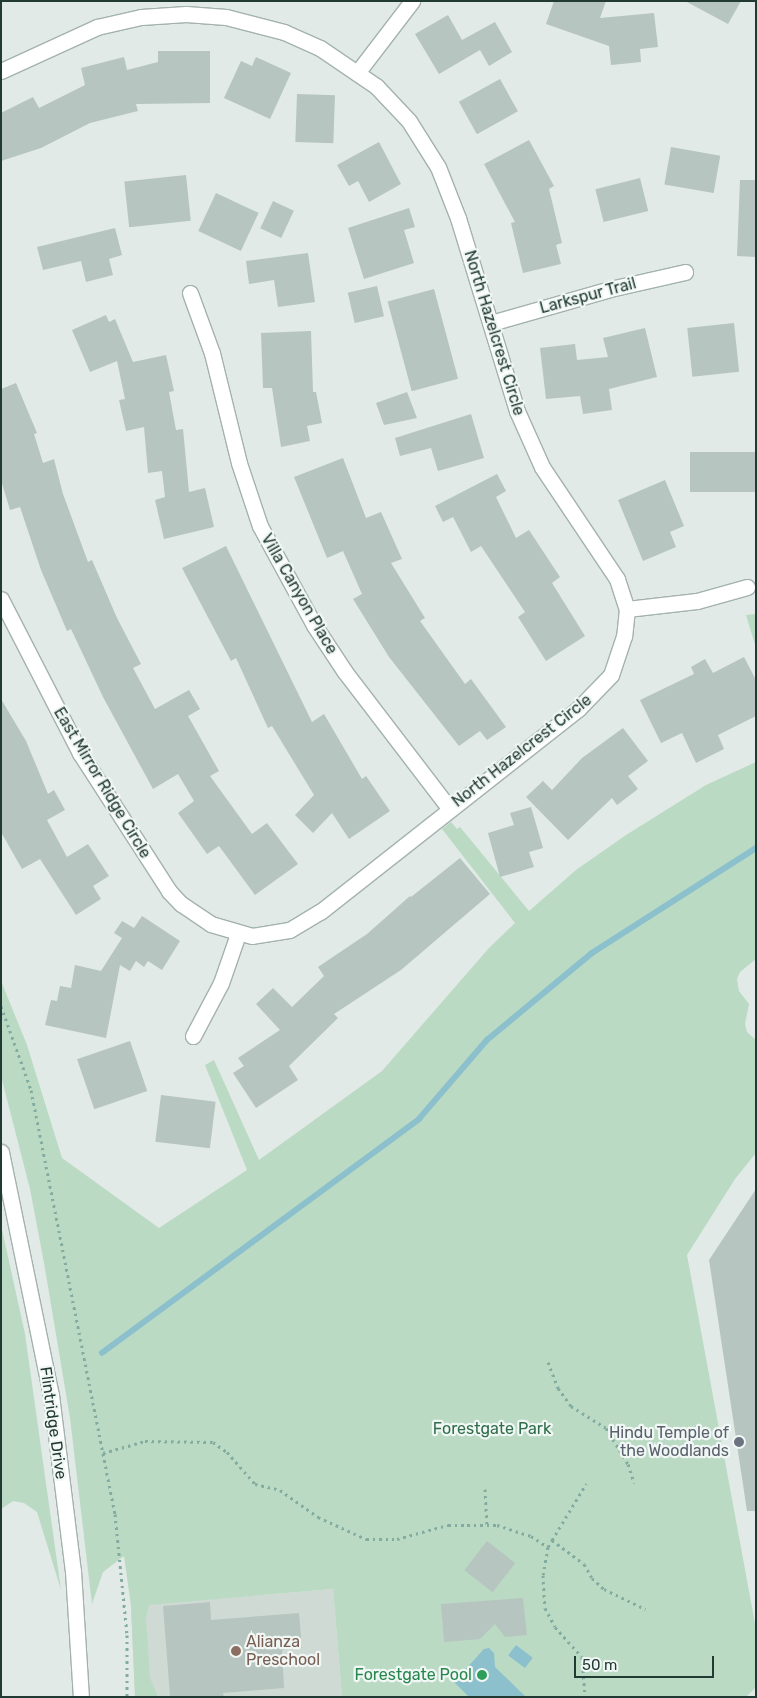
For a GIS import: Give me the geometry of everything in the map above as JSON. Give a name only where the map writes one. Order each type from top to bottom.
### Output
[{"type":"street","points":[[357,73],[412,1]]},
{"type":"street","name":"North Hazelcrest Circle","points":[[1,71],[98,27],[141,17],[186,14],[226,17],[284,32],[320,48],[376,86],[409,121],[438,168],[491,323],[508,388],[542,467],[617,579],[627,609],[624,636],[611,675],[598,692],[306,921],[272,935],[238,934]]},
{"type":"street","name":"Larkspur Trail","points":[[491,323],[610,289],[685,272]]},
{"type":"street","name":"Villa Canyon Place","points":[[190,293],[212,353],[239,462],[260,526],[309,617],[340,664],[449,808]]},
{"type":"street","points":[[627,609],[697,601],[747,587]]},
{"type":"street","name":"East Mirror Ridge Circle","points":[[1,599],[80,753],[169,891],[195,915],[238,934]]},
{"type":"street","points":[[193,1036],[221,983],[238,934]]},
{"type":"street","name":"Flintridge Drive","points":[[1,1152],[51,1395],[73,1571],[81,1697]]},
{"type":"path","points":[[1,1006],[31,1090],[115,1514],[127,1635],[127,1697]]},
{"type":"path","points":[[548,1362],[558,1388],[571,1406],[606,1428],[628,1464],[634,1483]]},
{"type":"path","points":[[103,1453],[150,1440],[213,1442],[227,1452],[254,1484],[280,1490],[318,1517],[366,1539],[397,1539],[448,1525],[486,1525],[510,1528],[548,1547]]},
{"type":"path","points":[[585,1697],[582,1657],[555,1626],[546,1608],[543,1575],[548,1547],[586,1484]]},
{"type":"path","points":[[485,1489],[486,1525]]},
{"type":"path","points":[[552,1540],[584,1564],[592,1578],[604,1589],[645,1609]]},
{"type":"shaded area","name":"Alianza Preschool","points":[[333,1589],[342,1697],[135,1697],[131,1606]]},
{"type":"green space","points":[[756,614],[756,648],[746,615]]},
{"type":"green space","name":"Forestgate Park","points":[[756,762],[756,959],[740,972],[737,979],[739,991],[749,1004],[745,1024],[747,1032],[756,1040],[756,1153],[735,1179],[687,1255],[756,1629],[756,1687],[746,1697],[342,1697],[333,1589],[149,1605],[146,1617],[150,1678],[158,1697],[135,1697],[131,1606],[124,1556],[103,1572],[92,1604],[70,1418],[44,1263],[30,1189],[1,1076],[1,981],[27,1045],[62,1158],[159,1228],[247,1170],[205,1065],[214,1060],[259,1160],[382,1071],[489,948],[515,923],[442,829],[451,822],[457,829],[460,827],[529,911],[576,870],[626,835],[706,785]]},
{"type":"green space","points":[[1,1225],[25,1334],[61,1590],[37,1512],[24,1503],[13,1501],[1,1509]]},
{"type":"water","points":[[516,1645],[533,1658],[525,1668],[508,1655]]},
{"type":"water","name":"Forestgate Pool","points":[[489,1648],[494,1653],[495,1667],[526,1697],[469,1697],[454,1682],[484,1649]]},
{"type":"building","points":[[554,1],[606,1],[600,18],[654,13],[658,47],[640,49],[641,62],[611,65],[609,46],[546,24]]},
{"type":"building","points":[[685,1],[741,1],[728,24]]},
{"type":"building","points":[[448,15],[462,40],[495,22],[512,52],[489,66],[480,50],[439,74],[415,34]]},
{"type":"building","points":[[158,51],[210,51],[210,103],[136,104],[138,111],[90,123],[41,148],[1,161],[1,113],[33,97],[39,108],[85,85],[81,68],[124,57],[127,70],[158,62]]},
{"type":"building","points":[[256,57],[291,73],[270,119],[224,98],[241,61],[252,66]]},
{"type":"building","points":[[500,79],[518,111],[477,134],[459,102]]},
{"type":"building","points":[[297,94],[335,95],[333,143],[295,142]]},
{"type":"building","points":[[529,140],[554,186],[549,189],[562,243],[556,245],[561,264],[523,273],[511,223],[515,222],[484,164]]},
{"type":"building","points":[[379,142],[401,184],[369,202],[358,181],[349,186],[337,165]]},
{"type":"building","points":[[671,147],[720,156],[714,193],[664,184]]},
{"type":"building","points":[[186,175],[191,221],[129,227],[124,181]]},
{"type":"building","points":[[640,178],[648,211],[604,222],[595,189]]},
{"type":"building","points":[[740,180],[756,180],[756,257],[737,256]]},
{"type":"building","points":[[216,193],[259,213],[241,251],[198,231]]},
{"type":"building","points":[[273,201],[294,211],[281,238],[260,228]]},
{"type":"building","points":[[409,208],[415,227],[404,230],[414,263],[364,279],[348,228]]},
{"type":"building","points":[[115,228],[122,255],[109,259],[113,275],[86,282],[81,261],[43,270],[37,247]]},
{"type":"building","points":[[308,253],[315,302],[278,307],[274,280],[249,284],[246,261]]},
{"type":"building","points":[[377,286],[384,316],[355,323],[348,293]]},
{"type":"building","points":[[434,289],[458,379],[412,391],[388,301]]},
{"type":"building","points":[[106,315],[109,322],[115,319],[133,362],[166,355],[174,391],[169,392],[176,430],[183,429],[189,492],[205,488],[214,527],[164,539],[155,500],[165,497],[162,471],[148,473],[144,427],[126,431],[119,400],[125,399],[117,361],[90,372],[72,330]]},
{"type":"building","points":[[734,323],[739,372],[692,377],[687,328]]},
{"type":"building","points":[[645,328],[657,377],[609,389],[612,410],[583,414],[580,396],[546,399],[540,348],[575,344],[577,360],[608,357],[603,338]]},
{"type":"building","points":[[311,331],[313,392],[316,392],[322,423],[307,426],[310,441],[281,447],[272,388],[263,388],[261,333]]},
{"type":"building","points":[[16,383],[37,433],[34,434],[43,463],[54,459],[63,494],[88,562],[92,560],[117,618],[141,664],[133,668],[155,709],[189,690],[200,709],[188,716],[219,771],[210,776],[252,834],[267,823],[298,864],[255,895],[219,846],[207,854],[178,813],[194,801],[178,774],[153,789],[103,697],[71,629],[67,631],[41,570],[20,507],[10,510],[1,480],[1,389]]},
{"type":"building","points":[[407,392],[417,418],[384,425],[376,403]]},
{"type":"building","points":[[471,414],[484,458],[438,471],[431,448],[400,456],[395,438]]},
{"type":"building","points":[[690,452],[756,452],[756,492],[690,492]]},
{"type":"building","points":[[343,458],[366,518],[381,512],[402,559],[391,563],[425,618],[420,621],[465,684],[471,679],[506,727],[487,740],[480,731],[459,746],[389,657],[353,599],[362,594],[343,551],[327,558],[294,477]]},
{"type":"building","points":[[497,474],[506,491],[496,497],[516,538],[529,530],[560,577],[552,583],[585,636],[546,661],[518,617],[525,612],[481,546],[471,552],[453,517],[443,522],[435,506]]},
{"type":"building","points":[[665,480],[684,526],[670,532],[676,547],[643,561],[618,500]]},
{"type":"building","points":[[226,546],[312,722],[324,714],[362,779],[366,776],[390,811],[349,839],[332,813],[313,833],[295,815],[314,795],[272,726],[268,728],[236,658],[231,661],[182,568]]},
{"type":"building","points":[[744,657],[756,680],[756,716],[718,735],[724,749],[696,763],[682,733],[661,743],[640,700],[694,674],[691,667],[705,659],[713,673]]},
{"type":"building","points":[[1,699],[26,741],[48,794],[54,790],[65,810],[47,820],[67,857],[88,844],[109,876],[93,886],[101,899],[76,915],[40,859],[22,869],[1,832]]},
{"type":"building","points":[[623,728],[648,761],[628,776],[638,789],[617,805],[612,798],[568,840],[526,797],[543,781],[552,790],[582,758]]},
{"type":"building","points":[[531,807],[543,848],[529,852],[534,867],[500,877],[488,833],[514,825],[510,813]]},
{"type":"building","points":[[460,858],[490,894],[401,970],[334,1014],[338,1018],[289,1066],[298,1080],[256,1108],[233,1073],[244,1066],[238,1058],[280,1030],[256,1004],[273,988],[292,1007],[324,976],[318,967],[367,934],[410,896]]},
{"type":"building","points":[[142,916],[180,941],[162,970],[148,961],[144,967],[136,961],[130,971],[120,965],[106,1038],[45,1025],[51,1000],[57,1001],[60,986],[71,988],[75,965],[101,971],[122,938],[114,933],[122,921],[134,928]]},
{"type":"building","points":[[130,1041],[147,1091],[94,1109],[77,1059]]},
{"type":"building","points":[[161,1095],[216,1102],[210,1148],[155,1142]]},
{"type":"building","points":[[756,1189],[756,1511],[747,1511],[709,1260]]},
{"type":"building","points":[[487,1541],[515,1563],[493,1592],[464,1570]]},
{"type":"building","points":[[523,1598],[527,1635],[505,1637],[495,1624],[480,1639],[444,1642],[441,1604]]},
{"type":"building","points":[[210,1602],[211,1620],[299,1613],[302,1648],[282,1650],[284,1688],[223,1693],[224,1697],[170,1696],[163,1606]]},
{"type":"waterway","points":[[102,1353],[419,1119],[487,1040],[592,953],[756,848]]},
{"type":"place","name":"Hindu Temple of the Woodlands","points":[[739,1442]]},
{"type":"place","name":"Alianza Preschool","points":[[236,1651]]},
{"type":"place","name":"Forestgate Pool","points":[[482,1675]]}]
